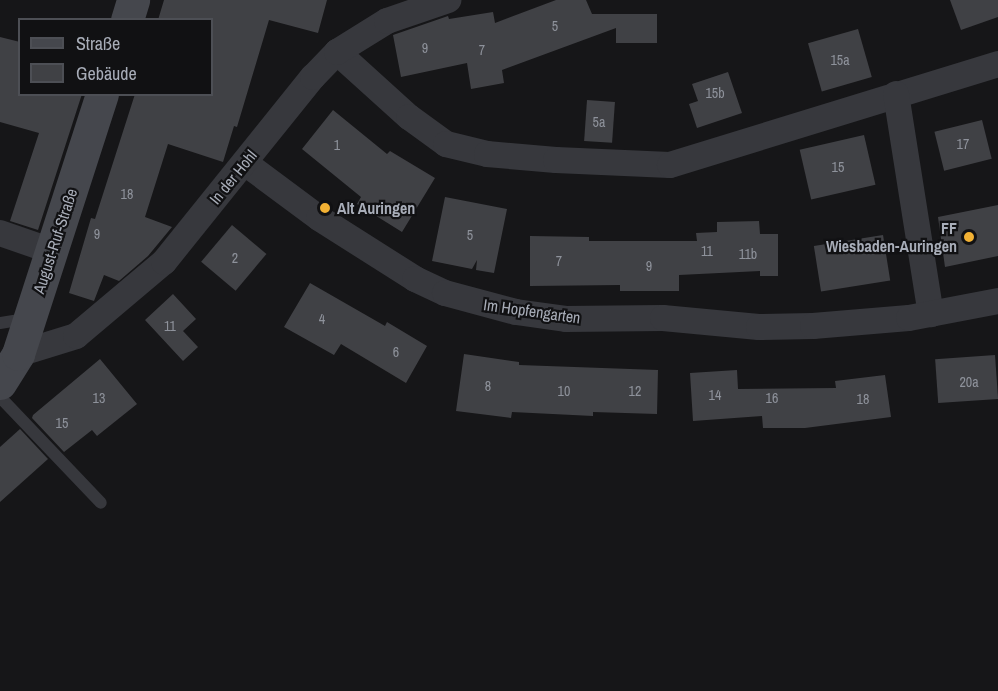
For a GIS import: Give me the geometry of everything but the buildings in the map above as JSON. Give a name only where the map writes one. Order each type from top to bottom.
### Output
[{"type":"street","points":[[128,18],[133,0]]},
{"type":"street","name":"In der Hohl","points":[[18,354],[76,336],[155,270],[245,163],[313,77],[337,52],[387,21],[448,0]]},
{"type":"street","points":[[337,52],[409,117],[446,144],[488,154],[556,160],[670,165],[998,64]]},
{"type":"street","points":[[896,94],[931,314]]},
{"type":"street","name":"August-Ruf-Straße","points":[[0,383],[18,354],[15,321],[52,251],[101,96]]},
{"type":"street","name":"Im Hopfengarten","points":[[245,163],[320,218],[415,279],[446,293],[506,310],[566,319],[663,318],[759,327],[858,323],[931,314],[998,301]]},
{"type":"street","points":[[0,233],[52,251]]},
{"type":"lane","points":[[0,396],[101,503]]},
{"type":"place","name":"Alt Auringen","points":[[325,208]]},
{"type":"place","name":"FF Wiesbaden-Auringen","points":[[969,237]]}]
